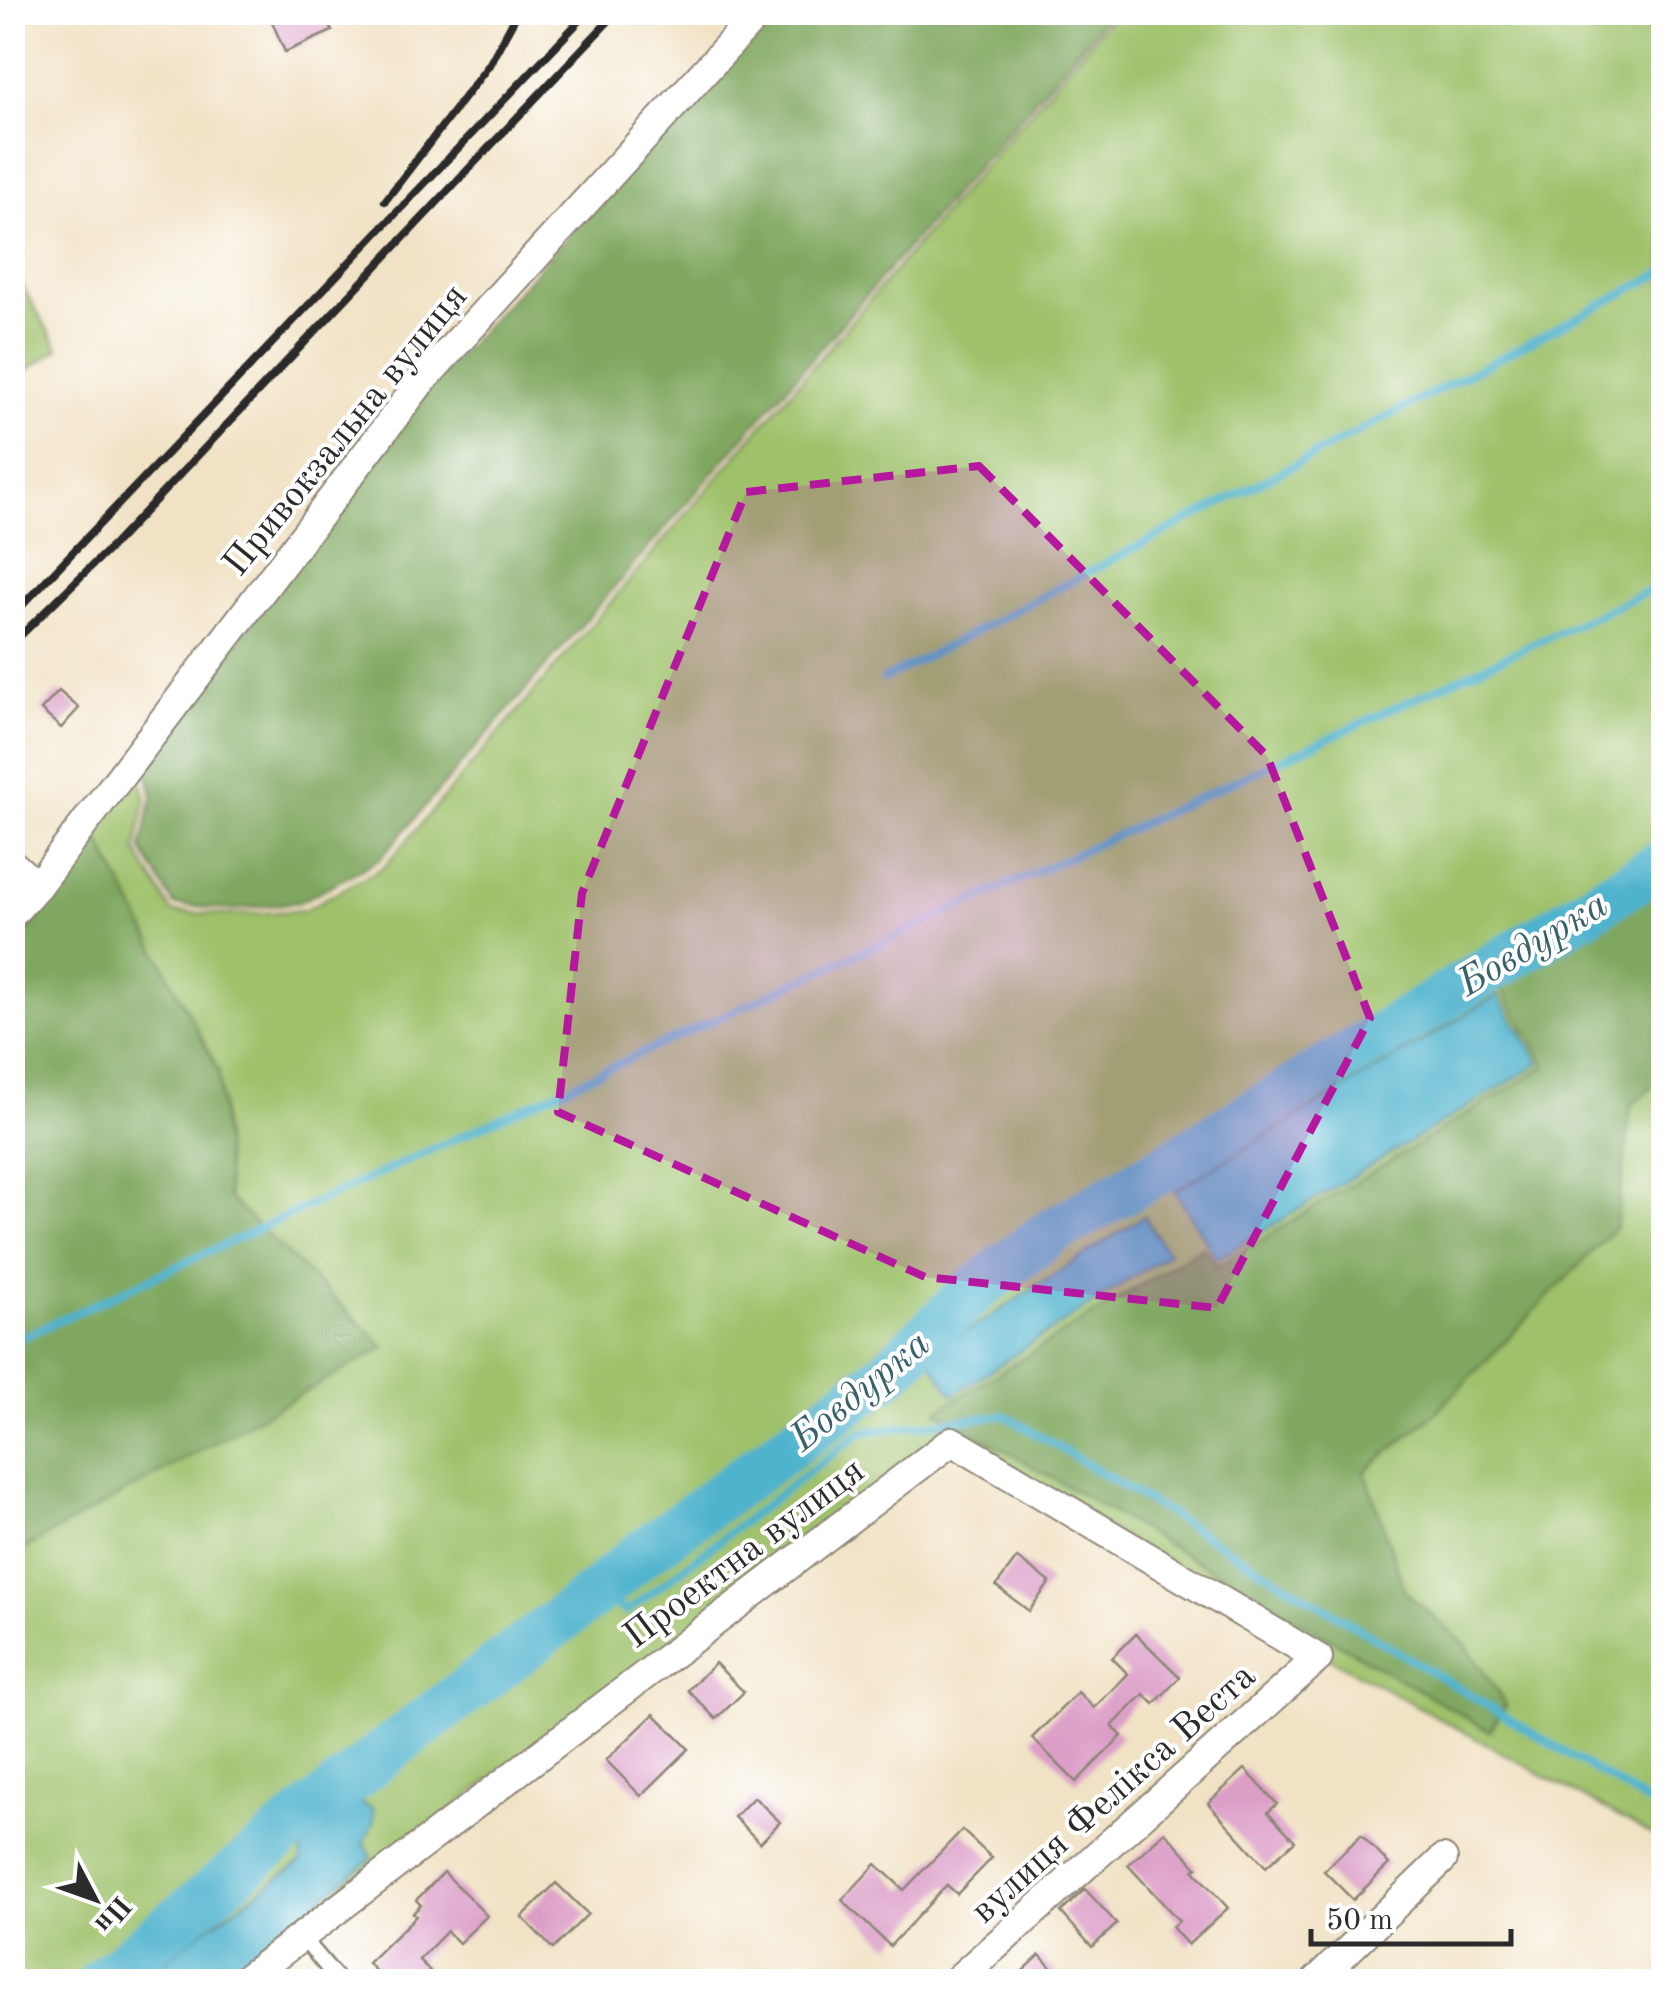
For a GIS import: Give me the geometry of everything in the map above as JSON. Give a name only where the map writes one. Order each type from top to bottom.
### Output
[{"type":"street","name":"Привокзальна вулиця","points":[[12,914],[420,383],[760,12]]},
{"type":"street","points":[[12,864],[37,886]]},
{"type":"street","name":"Проектна вулиця","points":[[242,1982],[952,1441],[1318,1658]]},
{"type":"street","name":"вулиця Фелікса Веста","points":[[955,1982],[1318,1658]]},
{"type":"street","points":[[1315,1982],[1443,1859]]},
{"type":"lane","points":[[301,1936],[340,1982]]},
{"type":"highlighted area","points":[[979,466],[1267,756],[1370,1018],[1217,1308],[925,1277],[558,1112],[582,893],[746,492]]},
{"type":"green space","points":[[771,13],[1110,13],[379,860],[300,902],[232,910],[174,905],[141,848],[153,796],[145,764],[428,389]]},
{"type":"green space","points":[[1115,13],[1663,13],[1663,1841],[1322,1654],[949,1435],[223,1981],[13,1982],[13,930],[138,772],[146,799],[136,850],[172,912],[233,915],[304,910],[384,867]]},
{"type":"green space","points":[[13,271],[59,349],[12,379]]},
{"type":"green space","points":[[99,840],[219,1072],[228,1198],[385,1347],[13,1555],[13,946],[49,907]]},
{"type":"green space","points":[[1663,888],[1663,1078],[1631,1105],[1616,1227],[1433,1415],[1365,1471],[1405,1592],[1466,1645],[1506,1705],[1490,1731],[937,1411],[1203,1247],[1217,1267],[1546,1066],[1501,988]]},
{"type":"water","points":[[1498,995],[1540,1063],[1217,1259],[1175,1191]]},
{"type":"water","points":[[1144,1216],[1168,1254],[953,1395],[928,1357]]},
{"type":"water","points":[[359,1802],[374,1809],[364,1843],[372,1858],[221,1978],[206,1982],[141,1981],[193,1938],[301,1862],[302,1849]]},
{"type":"building","points":[[268,12],[324,12],[332,31],[285,52]]},
{"type":"building","points":[[59,691],[79,708],[61,728],[41,710]]},
{"type":"building","points":[[1017,1558],[1050,1582],[1029,1611],[996,1586]]},
{"type":"building","points":[[1136,1634],[1180,1677],[1154,1704],[1144,1694],[1112,1726],[1122,1736],[1076,1782],[1032,1738],[1078,1692],[1094,1708],[1128,1674],[1112,1658]]},
{"type":"building","points":[[715,1663],[744,1692],[716,1719],[688,1690]]},
{"type":"building","points":[[654,1714],[689,1749],[641,1796],[606,1760]]},
{"type":"building","points":[[1245,1769],[1277,1804],[1268,1812],[1295,1841],[1266,1867],[1208,1803]]},
{"type":"building","points":[[754,1797],[780,1822],[760,1843],[734,1817]]},
{"type":"building","points":[[962,1830],[992,1858],[957,1894],[947,1885],[890,1946],[842,1900],[876,1864],[904,1890]]},
{"type":"building","points":[[1165,1832],[1228,1908],[1188,1945],[1172,1927],[1179,1921],[1128,1865]]},
{"type":"building","points":[[1361,1835],[1389,1864],[1353,1900],[1324,1871]]},
{"type":"building","points":[[444,1872],[487,1916],[459,1943],[447,1931],[419,1960],[430,1971],[420,1982],[386,1982],[368,1963],[416,1916],[413,1913],[421,1905],[416,1900]]},
{"type":"building","points":[[556,1883],[588,1914],[553,1949],[522,1917]]},
{"type":"building","points":[[1085,1889],[1117,1924],[1092,1947],[1061,1912]]},
{"type":"building","points":[[1040,1955],[1064,1982],[1011,1982]]},
{"type":"waterway","points":[[884,679],[1664,272]]},
{"type":"waterway","points":[[12,1342],[1664,584]]},
{"type":"waterway","name":"Бовдурка","points":[[101,1982],[375,1760],[640,1555],[888,1373],[971,1293],[1047,1235],[1664,863]]},
{"type":"waterway","points":[[597,1592],[626,1612],[861,1432],[1005,1415],[1664,1812]]},
{"type":"railway","points":[[385,201],[489,65],[518,12]]},
{"type":"railway","points":[[12,616],[588,12]]},
{"type":"railway","points":[[12,644],[115,543],[617,12]]}]
